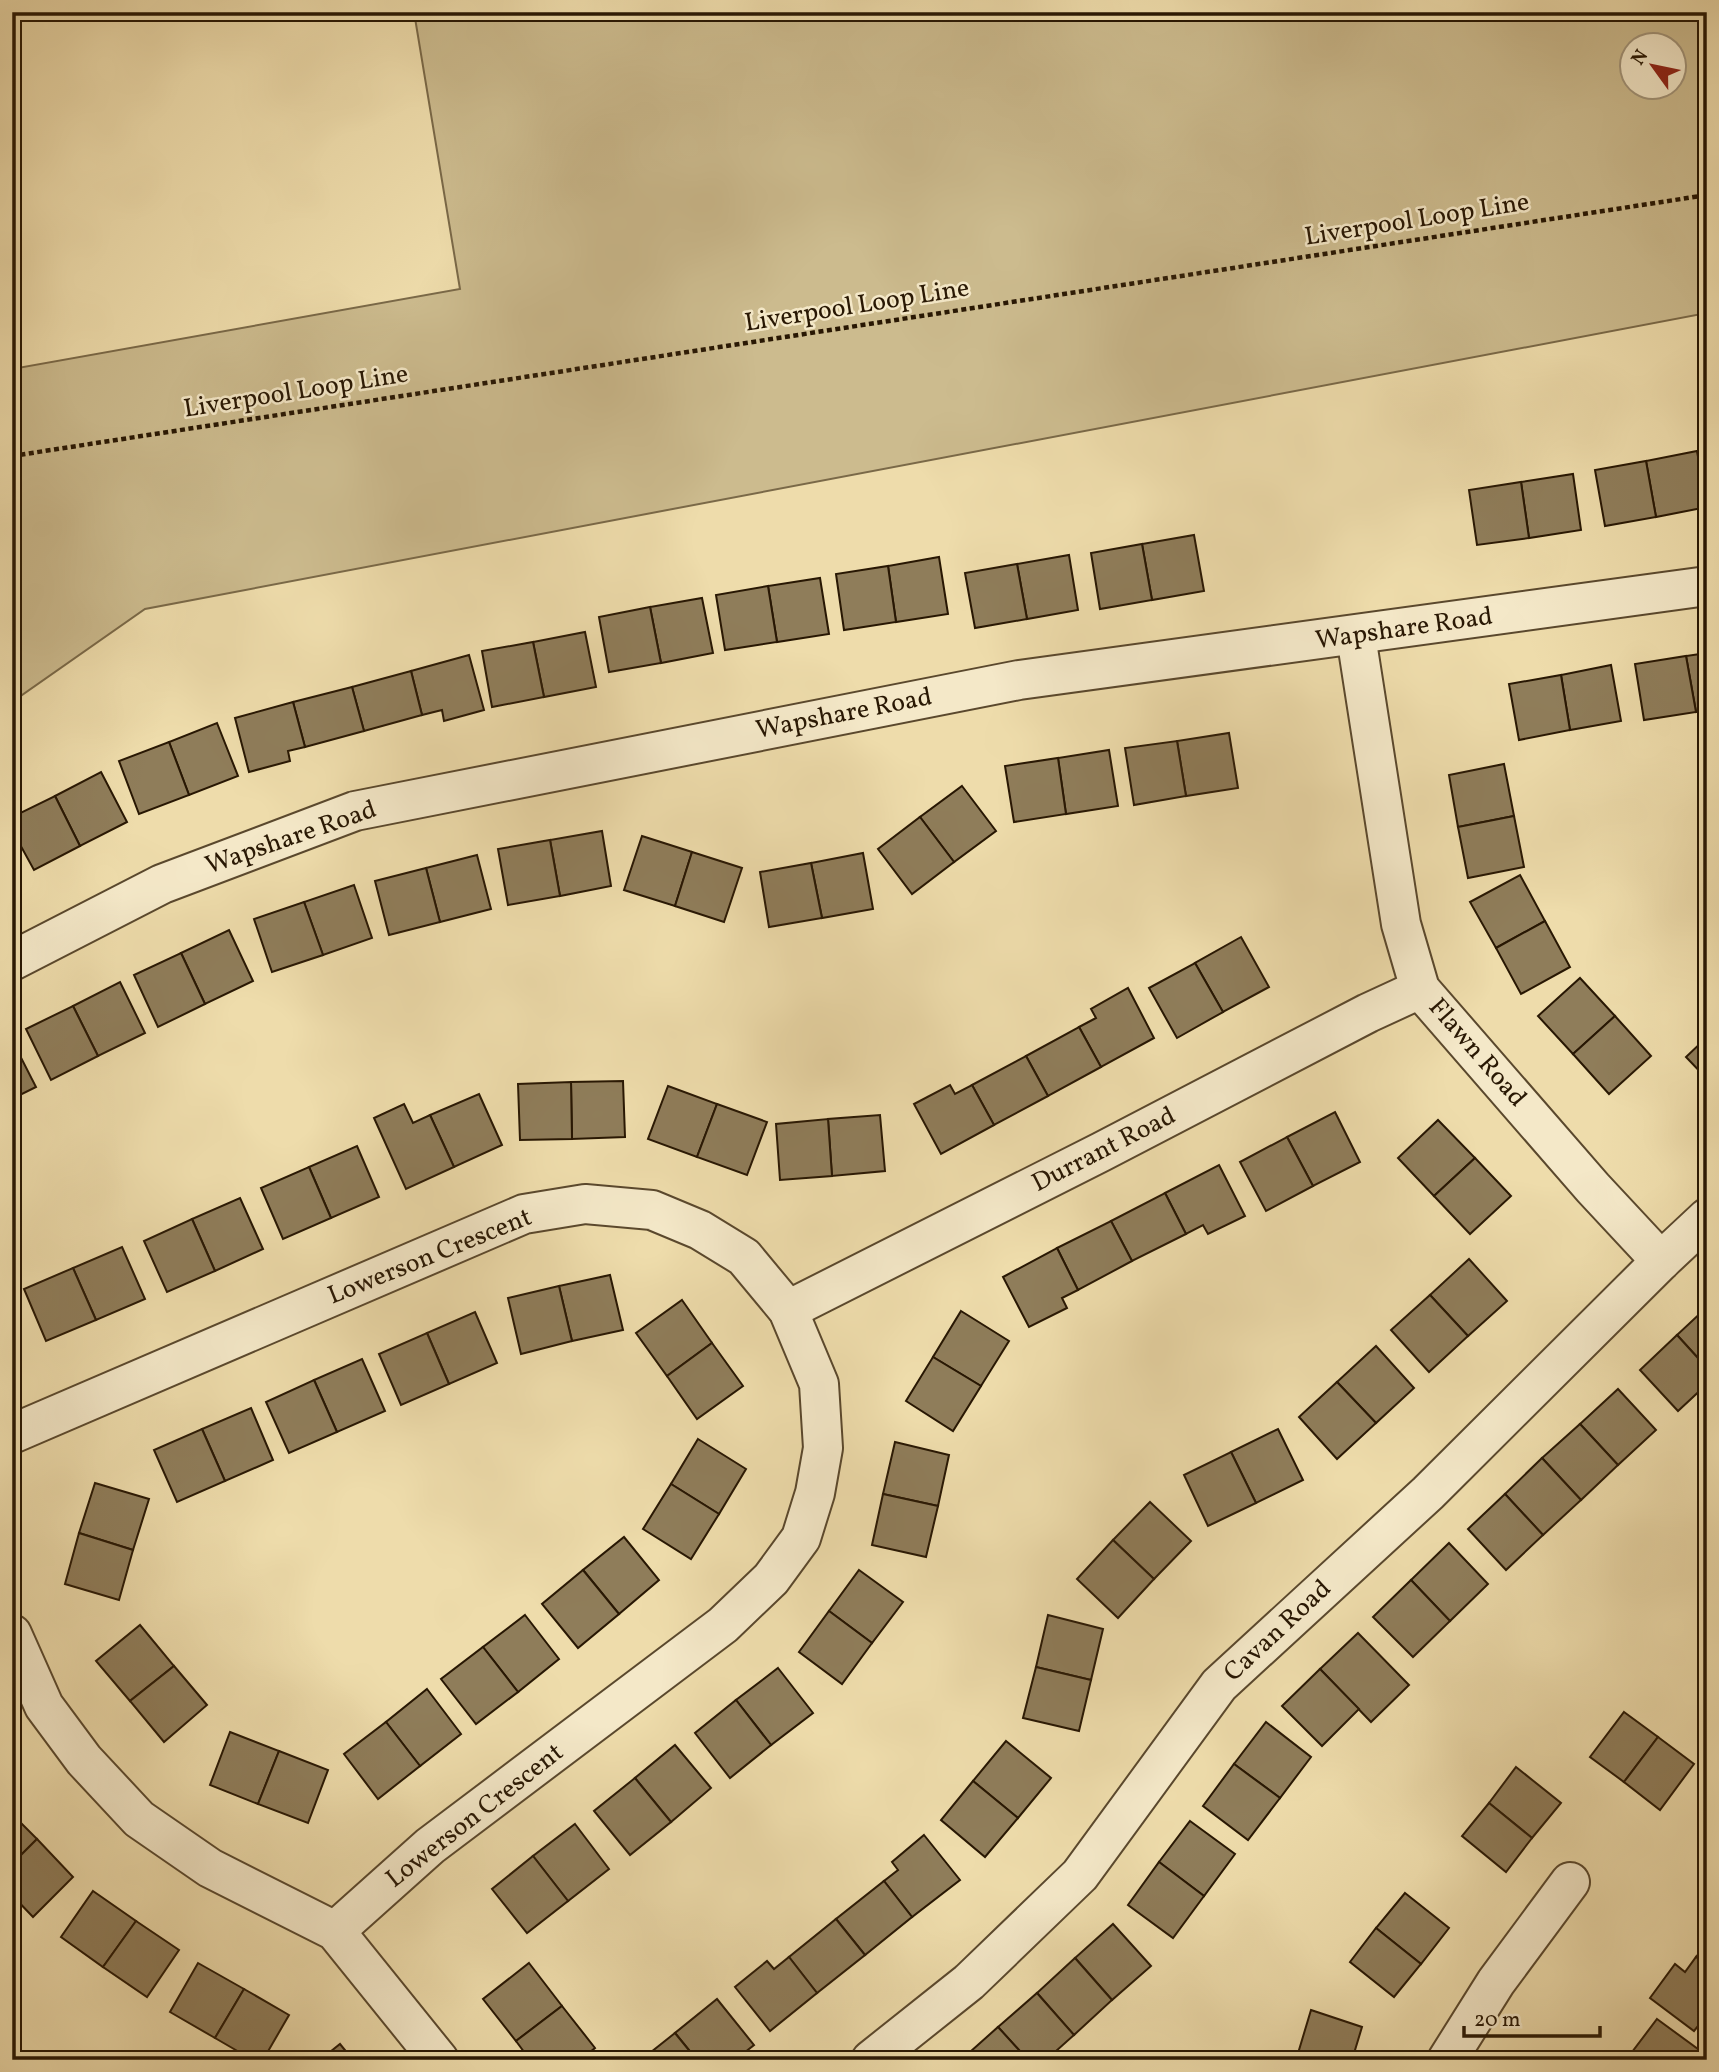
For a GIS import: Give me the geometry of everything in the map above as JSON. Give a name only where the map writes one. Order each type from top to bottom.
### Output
[{"type":"street","name":"Wapshare Road","points":[[12,961],[162,884],[355,811],[1019,680],[1707,586]]},
{"type":"street","name":"Flawn Road","points":[[1356,636],[1401,924],[1420,989],[1592,1188],[1661,1261]]},
{"type":"street","name":"Durrant Road","points":[[788,1310],[1368,1013],[1420,989]]},
{"type":"street","name":"Lowerson Crescent","points":[[12,1434],[524,1214],[585,1204],[652,1210],[700,1230],[744,1257],[788,1310],[819,1384],[823,1448],[815,1493],[801,1538],[771,1579],[723,1625],[430,1846],[335,1931]]},
{"type":"street","name":"Cavan Road","points":[[871,2060],[969,1982],[1080,1875],[1219,1685],[1427,1493],[1707,1218]]},
{"type":"street","points":[[12,1634],[44,1706],[84,1760],[139,1819],[210,1868],[335,1931],[439,2060]]},
{"type":"street","points":[[1447,2060],[1496,1982],[1570,1882]]},
{"type":"path","name":"Liverpool Loop Line","points":[[12,456],[1707,195]]},
{"type":"shaded area","points":[[414,12],[1687,12],[1707,16],[1707,313],[145,609],[12,702],[12,369],[460,289]]},
{"type":"building","points":[[1697,451],[1707,507],[1656,517],[1646,461]]},
{"type":"building","points":[[1646,461],[1656,517],[1605,526],[1595,470]]},
{"type":"building","points":[[1573,474],[1581,530],[1529,538],[1521,482]]},
{"type":"building","points":[[1521,482],[1529,538],[1477,545],[1469,490]]},
{"type":"building","points":[[1194,535],[1204,591],[1152,600],[1142,544]]},
{"type":"building","points":[[1142,544],[1152,600],[1100,609],[1091,553]]},
{"type":"building","points":[[1069,555],[1078,610],[1027,619],[1017,564]]},
{"type":"building","points":[[939,557],[948,614],[896,622],[888,566]]},
{"type":"building","points":[[1017,564],[1027,619],[975,628],[965,573]]},
{"type":"building","points":[[888,566],[896,622],[844,630],[836,574]]},
{"type":"building","points":[[820,578],[829,634],[777,642],[768,586]]},
{"type":"building","points":[[768,586],[777,642],[725,650],[716,595]]},
{"type":"building","points":[[702,598],[713,653],[661,663],[650,607]]},
{"type":"building","points":[[650,607],[661,663],[609,672],[599,617]]},
{"type":"building","points":[[585,632],[596,687],[544,697],[533,642]]},
{"type":"building","points":[[533,642],[544,697],[492,707],[482,651]]},
{"type":"building","points":[[1707,653],[1707,710],[1696,712],[1686,656]]},
{"type":"building","points":[[469,655],[484,710],[444,721],[442,710],[422,715],[411,671]]},
{"type":"building","points":[[1686,656],[1696,712],[1644,720],[1635,664]]},
{"type":"building","points":[[1611,665],[1621,721],[1570,730],[1561,675]]},
{"type":"building","points":[[411,671],[422,715],[364,731],[352,687]]},
{"type":"building","points":[[1561,675],[1570,730],[1519,740],[1509,684]]},
{"type":"building","points":[[352,687],[364,731],[305,747],[293,702]]},
{"type":"building","points":[[293,702],[305,747],[288,751],[290,761],[249,772],[235,718]]},
{"type":"building","points":[[217,723],[238,776],[189,795],[169,742]]},
{"type":"building","points":[[1229,733],[1238,788],[1186,796],[1177,741]]},
{"type":"building","points":[[1177,741],[1186,796],[1134,805],[1125,748]]},
{"type":"building","points":[[169,742],[189,795],[139,814],[119,761]]},
{"type":"building","points":[[1109,750],[1118,806],[1066,814],[1058,758]]},
{"type":"building","points":[[1058,758],[1066,814],[1014,822],[1005,766]]},
{"type":"building","points":[[1504,764],[1514,816],[1458,827],[1449,775]]},
{"type":"building","points":[[101,772],[127,822],[80,846],[55,796]]},
{"type":"building","points":[[962,786],[996,831],[954,862],[920,817]]},
{"type":"building","points":[[55,796],[80,846],[34,870],[12,830],[12,817]]},
{"type":"building","points":[[1514,816],[1524,867],[1468,878],[1458,827]]},
{"type":"building","points":[[920,817],[954,862],[912,894],[878,849]]},
{"type":"building","points":[[602,831],[611,886],[560,896],[550,840]]},
{"type":"building","points":[[642,836],[692,852],[675,906],[624,890]]},
{"type":"building","points":[[550,840],[560,896],[508,905],[498,849]]},
{"type":"building","points":[[692,852],[742,868],[724,922],[675,906]]},
{"type":"building","points":[[863,853],[873,909],[822,918],[811,863]]},
{"type":"building","points":[[477,855],[491,909],[440,922],[426,868]]},
{"type":"building","points":[[811,863],[822,918],[769,927],[760,872]]},
{"type":"building","points":[[426,868],[440,922],[389,935],[375,881]]},
{"type":"building","points":[[1520,875],[1545,921],[1496,948],[1470,902]]},
{"type":"building","points":[[354,885],[372,938],[323,955],[304,902]]},
{"type":"building","points":[[304,902],[323,955],[272,972],[254,919]]},
{"type":"building","points":[[1545,921],[1570,967],[1521,994],[1496,948]]},
{"type":"building","points":[[229,930],[253,981],[205,1004],[181,953]]},
{"type":"building","points":[[1241,937],[1269,987],[1223,1012],[1195,963]]},
{"type":"building","points":[[181,953],[205,1004],[158,1027],[134,975]]},
{"type":"building","points":[[1195,963],[1223,1012],[1177,1038],[1149,988]]},
{"type":"building","points":[[1580,978],[1615,1016],[1573,1054],[1538,1016]]},
{"type":"building","points":[[120,982],[145,1033],[98,1056],[73,1006]]},
{"type":"building","points":[[1128,988],[1154,1038],[1101,1067],[1079,1027],[1096,1018],[1091,1009]]},
{"type":"building","points":[[73,1006],[98,1056],[51,1080],[26,1029]]},
{"type":"building","points":[[1615,1016],[1651,1056],[1609,1094],[1573,1054]]},
{"type":"building","points":[[1079,1027],[1101,1067],[1048,1096],[1026,1056]]},
{"type":"building","points":[[1707,1037],[1707,1079],[1686,1057]]},
{"type":"building","points":[[12,1040],[36,1087],[12,1099]]},
{"type":"building","points":[[1026,1056],[1048,1096],[994,1125],[972,1085]]},
{"type":"building","points":[[623,1081],[625,1137],[572,1139],[571,1082]]},
{"type":"building","points":[[571,1082],[572,1139],[520,1140],[518,1084]]},
{"type":"building","points":[[950,1085],[955,1094],[972,1085],[994,1125],[941,1154],[914,1104]]},
{"type":"building","points":[[668,1086],[717,1104],[697,1157],[648,1139]]},
{"type":"building","points":[[479,1094],[502,1145],[454,1167],[430,1115]]},
{"type":"building","points":[[404,1104],[413,1123],[430,1115],[454,1167],[406,1189],[374,1118]]},
{"type":"building","points":[[717,1104],[767,1122],[747,1175],[697,1157]]},
{"type":"building","points":[[1335,1112],[1360,1162],[1313,1186],[1287,1137]]},
{"type":"building","points":[[880,1115],[885,1171],[832,1176],[828,1119]]},
{"type":"building","points":[[828,1119],[832,1176],[780,1180],[776,1124]]},
{"type":"building","points":[[1438,1120],[1475,1158],[1434,1196],[1398,1158]]},
{"type":"building","points":[[1287,1137],[1313,1186],[1266,1211],[1240,1162]]},
{"type":"building","points":[[357,1146],[379,1197],[331,1218],[309,1167]]},
{"type":"building","points":[[1475,1158],[1511,1196],[1470,1234],[1434,1196]]},
{"type":"building","points":[[1219,1165],[1245,1216],[1208,1234],[1203,1225],[1186,1234],[1165,1193]]},
{"type":"building","points":[[309,1167],[331,1218],[283,1239],[261,1188]]},
{"type":"building","points":[[1165,1193],[1186,1234],[1132,1261],[1111,1221]]},
{"type":"building","points":[[240,1198],[263,1249],[215,1271],[192,1219]]},
{"type":"building","points":[[192,1219],[215,1271],[167,1292],[144,1241]]},
{"type":"building","points":[[1111,1221],[1132,1261],[1078,1290],[1057,1248]]},
{"type":"building","points":[[122,1247],[145,1299],[96,1320],[73,1268]]},
{"type":"building","points":[[1057,1248],[1078,1290],[1062,1298],[1067,1308],[1029,1327],[1003,1277]]},
{"type":"building","points":[[1469,1259],[1507,1301],[1468,1336],[1430,1295]]},
{"type":"building","points":[[73,1268],[96,1320],[46,1341],[24,1289]]},
{"type":"building","points":[[610,1275],[623,1330],[572,1341],[559,1286]]},
{"type":"building","points":[[559,1286],[572,1341],[521,1354],[508,1298]]},
{"type":"building","points":[[1430,1295],[1468,1336],[1429,1372],[1391,1330]]},
{"type":"building","points":[[682,1300],[712,1343],[667,1376],[636,1333]]},
{"type":"building","points":[[1707,1307],[1707,1368],[1677,1335]]},
{"type":"building","points":[[961,1311],[1009,1341],[981,1386],[933,1357]]},
{"type":"building","points":[[475,1312],[497,1363],[449,1384],[427,1333]]},
{"type":"building","points":[[427,1333],[449,1384],[401,1405],[379,1354]]},
{"type":"building","points":[[1677,1335],[1707,1368],[1707,1384],[1678,1411],[1640,1370]]},
{"type":"building","points":[[712,1343],[743,1386],[697,1419],[667,1376]]},
{"type":"building","points":[[1376,1346],[1414,1388],[1376,1423],[1337,1382]]},
{"type":"building","points":[[933,1357],[981,1386],[953,1431],[906,1401]]},
{"type":"building","points":[[362,1359],[385,1411],[337,1432],[314,1380]]},
{"type":"building","points":[[314,1380],[337,1432],[289,1453],[266,1402]]},
{"type":"building","points":[[1337,1382],[1376,1423],[1337,1459],[1299,1417]]},
{"type":"building","points":[[1618,1389],[1656,1430],[1618,1465],[1580,1424]]},
{"type":"building","points":[[251,1408],[273,1460],[225,1481],[202,1429]]},
{"type":"building","points":[[1580,1424],[1618,1465],[1581,1500],[1542,1458]]},
{"type":"building","points":[[202,1429],[225,1481],[177,1502],[154,1450]]},
{"type":"building","points":[[1278,1429],[1303,1480],[1256,1503],[1231,1452]]},
{"type":"building","points":[[698,1439],[746,1469],[719,1514],[671,1484]]},
{"type":"building","points":[[895,1442],[949,1455],[938,1506],[883,1494]]},
{"type":"building","points":[[1231,1452],[1256,1503],[1208,1526],[1184,1475]]},
{"type":"building","points":[[1542,1458],[1581,1500],[1543,1535],[1505,1494]]},
{"type":"building","points":[[95,1483],[149,1499],[133,1550],[79,1533]]},
{"type":"building","points":[[671,1484],[719,1514],[691,1559],[643,1529]]},
{"type":"building","points":[[883,1494],[938,1506],[926,1557],[872,1545]]},
{"type":"building","points":[[1505,1494],[1543,1535],[1506,1570],[1468,1529]]},
{"type":"building","points":[[1150,1502],[1191,1541],[1154,1579],[1113,1540]]},
{"type":"building","points":[[79,1533],[133,1550],[119,1600],[65,1584]]},
{"type":"building","points":[[624,1537],[659,1580],[619,1614],[583,1570]]},
{"type":"building","points":[[1113,1540],[1154,1579],[1118,1618],[1077,1579]]},
{"type":"building","points":[[1449,1543],[1488,1584],[1450,1621],[1411,1580]]},
{"type":"building","points":[[583,1570],[619,1614],[578,1648],[542,1604]]},
{"type":"building","points":[[859,1570],[903,1602],[872,1643],[829,1611]]},
{"type":"building","points":[[1411,1580],[1450,1621],[1413,1657],[1373,1617]]},
{"type":"building","points":[[829,1611],[872,1643],[842,1684],[799,1652]]},
{"type":"building","points":[[525,1615],[559,1659],[518,1692],[483,1647]]},
{"type":"building","points":[[1048,1615],[1103,1629],[1091,1680],[1036,1667]]},
{"type":"building","points":[[140,1625],[174,1666],[130,1701],[96,1661]]},
{"type":"building","points":[[1358,1633],[1409,1685],[1371,1722],[1320,1669]]},
{"type":"building","points":[[483,1647],[518,1692],[476,1724],[441,1679]]},
{"type":"building","points":[[174,1666],[207,1705],[164,1742],[130,1701]]},
{"type":"building","points":[[1036,1667],[1091,1680],[1079,1731],[1023,1718]]},
{"type":"building","points":[[778,1668],[813,1713],[771,1745],[736,1700]]},
{"type":"building","points":[[1320,1669],[1359,1709],[1322,1746],[1282,1706]]},
{"type":"building","points":[[427,1689],[461,1734],[420,1766],[386,1722]]},
{"type":"building","points":[[736,1700],[771,1745],[730,1778],[695,1733]]},
{"type":"building","points":[[1624,1712],[1658,1737],[1624,1782],[1590,1757]]},
{"type":"building","points":[[386,1722],[420,1766],[378,1799],[344,1754]]},
{"type":"building","points":[[1266,1722],[1311,1757],[1280,1798],[1234,1764]]},
{"type":"building","points":[[230,1732],[279,1751],[258,1804],[210,1785]]},
{"type":"building","points":[[1658,1737],[1694,1764],[1660,1810],[1624,1782]]},
{"type":"building","points":[[1006,1741],[1051,1778],[1018,1818],[973,1781]]},
{"type":"building","points":[[675,1745],[711,1788],[671,1822],[635,1778]]},
{"type":"building","points":[[279,1751],[328,1770],[308,1823],[258,1804]]},
{"type":"building","points":[[1234,1764],[1280,1798],[1248,1840],[1203,1806]]},
{"type":"building","points":[[1516,1767],[1561,1803],[1532,1838],[1489,1803]]},
{"type":"building","points":[[635,1778],[671,1822],[630,1855],[594,1811]]},
{"type":"building","points":[[973,1781],[1018,1818],[985,1857],[941,1820]]},
{"type":"building","points":[[1489,1803],[1532,1838],[1506,1872],[1462,1836]]},
{"type":"building","points":[[12,1814],[37,1839],[12,1864]]},
{"type":"building","points":[[1190,1821],[1235,1854],[1204,1896],[1159,1862]]},
{"type":"building","points":[[575,1824],[609,1869],[568,1901],[533,1856]]},
{"type":"building","points":[[924,1835],[960,1880],[912,1917],[884,1881],[898,1870],[892,1862]]},
{"type":"building","points":[[37,1839],[73,1877],[33,1917],[12,1895],[12,1864]]},
{"type":"building","points":[[533,1856],[568,1901],[527,1933],[492,1889]]},
{"type":"building","points":[[1159,1862],[1204,1896],[1173,1938],[1128,1905]]},
{"type":"building","points":[[884,1881],[912,1917],[865,1955],[836,1919]]},
{"type":"building","points":[[93,1891],[136,1921],[103,1967],[61,1937]]},
{"type":"building","points":[[1405,1893],[1449,1928],[1421,1964],[1376,1928]]},
{"type":"building","points":[[836,1919],[865,1955],[817,1993],[789,1957]]},
{"type":"building","points":[[136,1921],[179,1950],[147,1997],[103,1967]]},
{"type":"building","points":[[1113,1924],[1151,1966],[1112,2000],[1075,1958]]},
{"type":"building","points":[[1376,1928],[1421,1964],[1394,1997],[1350,1962]]},
{"type":"building","points":[[1707,1943],[1707,1965],[1696,1957]]},
{"type":"building","points":[[789,1957],[817,1993],[770,2031],[735,1987],[767,1961],[774,1969]]},
{"type":"building","points":[[1696,1957],[1707,1965],[1707,2015],[1694,2031],[1650,1998],[1675,1964],[1685,1972]]},
{"type":"building","points":[[1075,1958],[1112,2000],[1074,2035],[1037,1993]]},
{"type":"building","points":[[198,1963],[244,1989],[215,2038],[170,2012]]},
{"type":"building","points":[[529,1963],[562,2006],[516,2041],[483,1999]]},
{"type":"building","points":[[244,1989],[289,2015],[263,2060],[253,2060],[215,2038]]},
{"type":"building","points":[[1037,1993],[1074,2035],[1046,2060],[1028,2060],[998,2027]]},
{"type":"building","points":[[717,1999],[754,2045],[735,2060],[697,2060],[675,2033]]},
{"type":"building","points":[[562,2006],[595,2048],[580,2060],[530,2060],[516,2041]]},
{"type":"building","points":[[1311,2010],[1362,2027],[1352,2060],[1296,2060]]},
{"type":"building","points":[[1657,2019],[1702,2052],[1696,2060],[1626,2060]]},
{"type":"building","points":[[998,2027],[1028,2060],[961,2060]]},
{"type":"building","points":[[675,2033],[697,2060],[641,2060]]},
{"type":"building","points":[[340,2044],[353,2060],[320,2060]]}]
